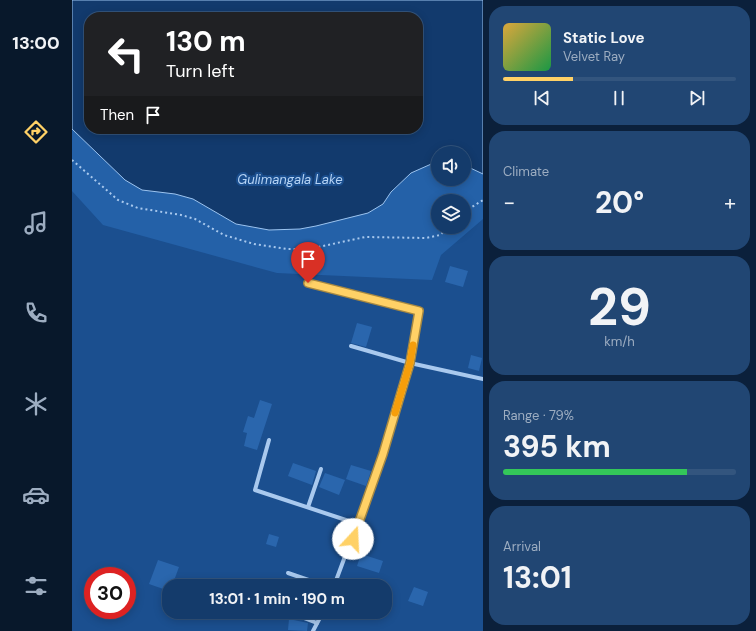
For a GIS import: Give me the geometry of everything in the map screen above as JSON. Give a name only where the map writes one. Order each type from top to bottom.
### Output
[{"type":"street","points":[[308,283],[419,311],[410,363],[383,454],[337,579]]},
{"type":"street","points":[[351,346],[410,363],[483,379]]},
{"type":"street","points":[[269,440],[255,490],[358,524]]},
{"type":"street","points":[[308,507],[321,469]]},
{"type":"street","points":[[288,573],[306,579]]},
{"type":"street","points":[[308,619],[317,622]]},
{"type":"street","points":[[313,631],[319,619]]},
{"type":"path","points":[[72,160],[118,200],[138,208],[181,215],[195,219],[224,235],[254,244],[287,249],[309,249],[365,237],[426,238],[441,234]]},
{"type":"path","points":[[471,208],[483,200]]},
{"type":"path","points":[[309,249],[316,285]]},
{"type":"shaded area","name":"Gulimangala Lake","points":[[72,129],[125,180],[193,199],[236,224],[269,230],[316,226],[383,204],[391,192],[411,173],[431,163],[431,186],[471,186],[471,168],[483,174],[483,219],[471,229],[471,194],[431,194],[431,234],[466,234],[441,255],[432,280],[277,273],[103,225],[72,191]]},
{"type":"water","name":"Gulimangala Lake","points":[[72,0],[483,0],[483,174],[471,168],[471,146],[431,146],[431,164],[411,173],[391,192],[383,204],[368,213],[300,229],[269,230],[236,224],[193,199],[175,194],[142,190],[125,180],[72,129]]},
{"type":"building","points":[[450,266],[468,271],[463,287],[445,282]]},
{"type":"building","points":[[357,323],[372,327],[366,347],[351,343]]},
{"type":"building","points":[[471,355],[482,358],[479,371],[468,368]]},
{"type":"building","points":[[260,400],[272,404],[257,450],[244,446],[247,433],[243,432],[248,416],[254,418]]},
{"type":"building","points":[[293,463],[316,471],[312,485],[288,476]]},
{"type":"building","points":[[351,465],[371,471],[366,486],[346,479]]},
{"type":"building","points":[[325,473],[345,480],[339,495],[319,487]]},
{"type":"building","points":[[269,534],[279,537],[276,547],[266,544]]},
{"type":"building","points":[[361,554],[383,561],[379,573],[357,566]]},
{"type":"building","points":[[158,560],[179,567],[175,579],[162,579],[162,589],[149,584]]},
{"type":"building","points":[[414,587],[428,592],[423,606],[408,601]]},
{"type":"building","points":[[289,619],[308,623],[307,631],[288,630]]},
{"type":"slow traffic","points":[[395,413],[410,363],[413,345]]},
{"type":"route","points":[[308,283],[419,311],[410,363],[383,454],[353,539]]}]
